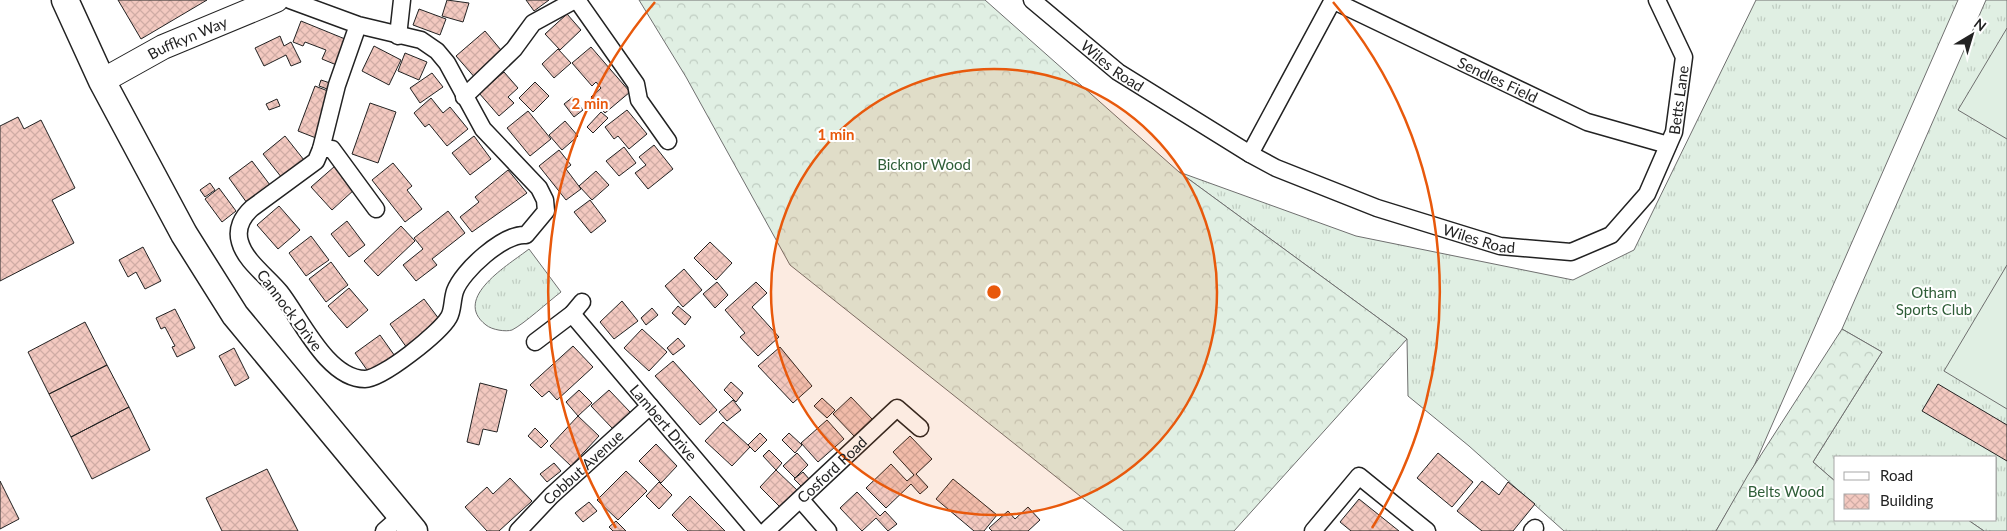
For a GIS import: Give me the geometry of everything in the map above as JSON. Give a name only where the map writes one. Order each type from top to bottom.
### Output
[{"type":"main road","points":[[66,0],[102,81],[184,234],[235,315],[400,526]]},
{"type":"street","name":"Buffkyn Way","points":[[102,81],[163,47],[276,0]]},
{"type":"street","points":[[290,0],[358,25]]},
{"type":"street","points":[[398,36],[402,0]]},
{"type":"street","points":[[464,97],[514,49],[533,23],[576,0],[636,84],[638,100],[668,141]]},
{"type":"street","name":"Wiles Road","points":[[1032,0],[1118,72],[1270,166],[1377,208],[1500,246],[1571,252],[1612,235],[1647,194],[1668,146]]},
{"type":"street","points":[[1250,154],[1332,0]]},
{"type":"street","name":"Sendles Field","points":[[1332,0],[1587,122],[1668,146]]},
{"type":"street","name":"Betts Lane","points":[[1657,0],[1684,57],[1674,132],[1668,146]]},
{"type":"street","name":"Cannock Drive","points":[[358,25],[421,40],[437,51],[447,63],[483,129],[539,188],[545,200],[546,211],[526,235],[516,234],[484,256],[460,281],[455,291],[448,318],[427,339],[384,374],[364,379],[351,376],[324,355],[288,303],[246,254],[240,242],[238,230],[245,214],[316,160],[322,149],[337,85],[358,25]]},
{"type":"street","points":[[322,149],[332,149],[376,209]]},
{"type":"street","name":"Lambert Drive","points":[[535,342],[577,308],[650,406],[756,531]]},
{"type":"street","name":"Cobbut Avenue","points":[[518,531],[551,496],[650,406]]},
{"type":"street","name":"Cosford Road","points":[[766,531],[897,408],[920,428]]},
{"type":"street","points":[[1313,531],[1359,476],[1427,531]]},
{"type":"street","points":[[801,500],[828,531]]},
{"type":"green space","name":"Bicknor Wood","points":[[639,0],[985,0],[1179,172],[1407,339],[1234,531],[1124,531],[790,265],[686,77]]},
{"type":"green space","points":[[1756,0],[1958,0],[1754,466],[1716,531],[1564,531],[1469,446],[1408,396],[1407,339],[1179,172],[1356,236],[1573,280],[1634,250]]},
{"type":"green space","name":"Otham Sports Club","points":[[1986,0],[2007,0],[2007,531],[1984,531],[1969,521],[1997,521],[1997,456],[1834,456],[1834,480],[1813,462],[1882,352],[1842,329]]},
{"type":"green space","points":[[2007,28],[2007,139],[1958,110]]},
{"type":"green space","points":[[529,249],[561,292],[530,318],[512,330],[506,331],[489,327],[477,315],[475,304],[479,293],[487,282]]},
{"type":"green space","points":[[2007,265],[2007,409],[1944,371]]},
{"type":"green space","name":"Belts Wood","points":[[1842,329],[1882,352],[1813,462],[1834,480],[1834,521],[1969,521],[1984,531],[1716,531],[1748,475]]},
{"type":"building","points":[[118,0],[207,0],[141,39]]},
{"type":"building","points":[[447,0],[469,3],[463,22],[442,16]]},
{"type":"building","points":[[526,0],[549,0],[534,11]]},
{"type":"building","points":[[419,9],[446,19],[440,35],[413,25]]},
{"type":"building","points":[[567,14],[581,30],[560,50],[545,34]]},
{"type":"building","points":[[301,21],[350,41],[339,66],[322,59],[326,50],[305,42],[303,46],[293,42]]},
{"type":"building","points":[[485,31],[506,56],[477,80],[456,56]]},
{"type":"building","points":[[280,36],[284,46],[291,42],[301,62],[291,66],[286,55],[264,66],[255,48]]},
{"type":"building","points":[[374,46],[401,60],[389,85],[362,71]]},
{"type":"building","points":[[591,47],[630,92],[605,113],[591,97],[601,88],[596,82],[592,86],[572,63]]},
{"type":"building","points":[[558,49],[571,63],[554,78],[542,64]]},
{"type":"building","points":[[405,53],[427,62],[419,80],[398,71]]},
{"type":"building","points":[[504,72],[518,88],[508,97],[514,103],[499,116],[479,93]]},
{"type":"building","points":[[432,73],[443,87],[420,103],[410,88]]},
{"type":"building","points":[[321,80],[333,84],[330,90],[319,86]]},
{"type":"building","points":[[535,82],[549,96],[533,112],[519,98]]},
{"type":"building","points":[[315,86],[333,93],[316,138],[298,131]]},
{"type":"building","points":[[573,97],[583,110],[574,117],[564,104]]},
{"type":"building","points":[[431,98],[443,113],[450,107],[468,129],[447,146],[429,124],[425,127],[414,113]]},
{"type":"building","points":[[277,99],[280,106],[269,110],[266,104]]},
{"type":"building","points":[[370,103],[396,112],[378,163],[352,154]]},
{"type":"building","points":[[627,110],[647,134],[629,149],[618,136],[614,139],[605,127]]},
{"type":"building","points":[[528,111],[551,139],[530,156],[507,128]]},
{"type":"building","points":[[601,112],[608,118],[593,133],[587,127]]},
{"type":"building","points":[[18,117],[24,129],[41,120],[75,188],[52,200],[74,243],[0,281],[0,126]]},
{"type":"building","points":[[565,121],[578,136],[562,150],[549,135]]},
{"type":"building","points":[[285,136],[304,160],[282,178],[263,154]]},
{"type":"building","points":[[474,136],[491,159],[470,175],[452,153]]},
{"type":"building","points":[[654,145],[673,169],[648,189],[635,173],[646,165],[639,157]]},
{"type":"building","points":[[624,147],[636,163],[619,176],[606,161]]},
{"type":"building","points":[[559,150],[571,165],[566,169],[581,189],[566,200],[539,166]]},
{"type":"building","points":[[252,161],[270,185],[247,203],[229,178]]},
{"type":"building","points":[[393,163],[412,186],[407,190],[422,209],[405,222],[372,180]]},
{"type":"building","points":[[335,166],[355,189],[332,210],[311,187]]},
{"type":"building","points":[[508,170],[527,193],[472,232],[460,217],[479,202],[475,197]]},
{"type":"building","points":[[596,171],[609,185],[592,200],[579,186]]},
{"type":"building","points":[[210,183],[215,190],[205,197],[200,190]]},
{"type":"building","points":[[219,188],[236,211],[222,222],[205,199]]},
{"type":"building","points":[[590,200],[606,221],[591,233],[574,212]]},
{"type":"building","points":[[279,206],[300,230],[278,249],[257,225]]},
{"type":"building","points":[[448,211],[465,233],[432,259],[437,265],[416,281],[403,265],[423,249],[414,238]]},
{"type":"building","points":[[347,221],[365,245],[349,257],[331,234]]},
{"type":"building","points":[[401,226],[415,241],[378,276],[364,261]]},
{"type":"building","points":[[311,236],[329,260],[306,276],[289,253]]},
{"type":"building","points":[[710,242],[732,263],[716,280],[694,258]]},
{"type":"building","points":[[143,247],[161,281],[145,289],[136,272],[128,277],[119,260]]},
{"type":"building","points":[[331,262],[348,285],[326,302],[309,279]]},
{"type":"building","points":[[684,269],[702,290],[683,307],[665,286]]},
{"type":"building","points":[[717,282],[728,295],[715,308],[703,294]]},
{"type":"building","points":[[756,282],[767,293],[752,307],[779,337],[758,356],[740,337],[745,333],[725,310]]},
{"type":"building","points":[[349,288],[368,310],[347,328],[328,306]]},
{"type":"building","points":[[424,299],[442,323],[407,348],[390,324]]},
{"type":"building","points":[[622,301],[638,321],[614,339],[600,322]]},
{"type":"building","points":[[678,306],[691,317],[685,325],[672,313]]},
{"type":"building","points":[[652,308],[658,315],[646,325],[641,318]]},
{"type":"building","points":[[175,309],[195,348],[177,357],[172,347],[175,346],[165,327],[161,329],[156,318]]},
{"type":"building","points":[[85,322],[107,365],[49,394],[28,352]]},
{"type":"building","points":[[642,329],[667,352],[649,371],[624,348]]},
{"type":"building","points":[[380,335],[397,359],[372,377],[355,353]]},
{"type":"building","points":[[678,338],[685,346],[673,355],[667,348]]},
{"type":"building","points":[[573,346],[593,367],[557,400],[549,391],[542,397],[530,385]]},
{"type":"building","points":[[780,347],[812,386],[793,403],[758,366]]},
{"type":"building","points":[[234,348],[249,378],[235,386],[219,356]]},
{"type":"building","points":[[673,361],[717,410],[700,425],[655,376]]},
{"type":"building","points":[[107,365],[129,407],[71,437],[49,394]]},
{"type":"building","points":[[731,382],[743,393],[736,402],[724,390]]},
{"type":"building","points":[[480,383],[507,390],[497,432],[483,429],[479,445],[467,442]]},
{"type":"building","points":[[1938,384],[2007,425],[2007,461],[1922,411]]},
{"type":"building","points":[[579,390],[592,403],[578,416],[566,402]]},
{"type":"building","points":[[609,390],[630,412],[613,429],[591,406]]},
{"type":"building","points":[[851,397],[873,420],[855,437],[833,414]]},
{"type":"building","points":[[822,398],[835,410],[827,418],[814,406]]},
{"type":"building","points":[[733,400],[741,410],[727,421],[719,412]]},
{"type":"building","points":[[129,407],[150,450],[92,479],[71,437]]},
{"type":"building","points":[[578,416],[599,436],[571,466],[550,446]]},
{"type":"building","points":[[827,420],[844,439],[818,462],[801,443]]},
{"type":"building","points":[[723,422],[750,447],[732,466],[705,441]]},
{"type":"building","points":[[535,428],[548,441],[541,448],[528,436]]},
{"type":"building","points":[[760,433],[767,440],[755,452],[748,445]]},
{"type":"building","points":[[789,433],[802,445],[795,453],[782,440]]},
{"type":"building","points":[[910,436],[932,459],[916,474],[928,487],[920,494],[911,484],[886,508],[866,488],[891,464],[907,481],[914,475],[893,452]]},
{"type":"building","points":[[656,444],[677,466],[661,483],[639,461]]},
{"type":"building","points":[[769,450],[782,463],[776,470],[763,456]]},
{"type":"building","points":[[797,453],[808,465],[795,478],[783,466]]},
{"type":"building","points":[[1438,453],[1473,482],[1452,507],[1417,478]]},
{"type":"building","points":[[554,463],[561,471],[547,482],[540,474]]},
{"type":"building","points":[[267,469],[298,531],[222,531],[206,498]]},
{"type":"building","points":[[776,470],[798,491],[781,508],[760,487]]},
{"type":"building","points":[[626,471],[647,491],[618,520],[597,500]]},
{"type":"building","points":[[803,472],[810,480],[802,487],[794,479]]},
{"type":"building","points":[[510,478],[532,501],[499,531],[487,531],[465,507],[487,487],[493,494]]},
{"type":"building","points":[[953,479],[997,515],[984,531],[974,531],[936,499]]},
{"type":"building","points":[[0,481],[19,519],[0,529]]},
{"type":"building","points":[[1482,481],[1499,495],[1508,482],[1535,504],[1513,531],[1482,531],[1457,511]]},
{"type":"building","points":[[659,482],[672,495],[659,509],[646,496]]},
{"type":"building","points":[[857,492],[880,516],[885,511],[897,524],[888,531],[876,518],[862,531],[840,508]]},
{"type":"building","points":[[690,496],[725,531],[688,531],[672,515]]},
{"type":"building","points":[[1359,499],[1399,531],[1351,531],[1340,522]]},
{"type":"building","points":[[589,502],[597,511],[583,522],[575,513]]},
{"type":"building","points":[[1028,507],[1040,520],[1028,531],[992,531],[989,528],[1008,511],[1015,519]]},
{"type":"building","points":[[616,521],[626,531],[613,531],[609,527]]}]
